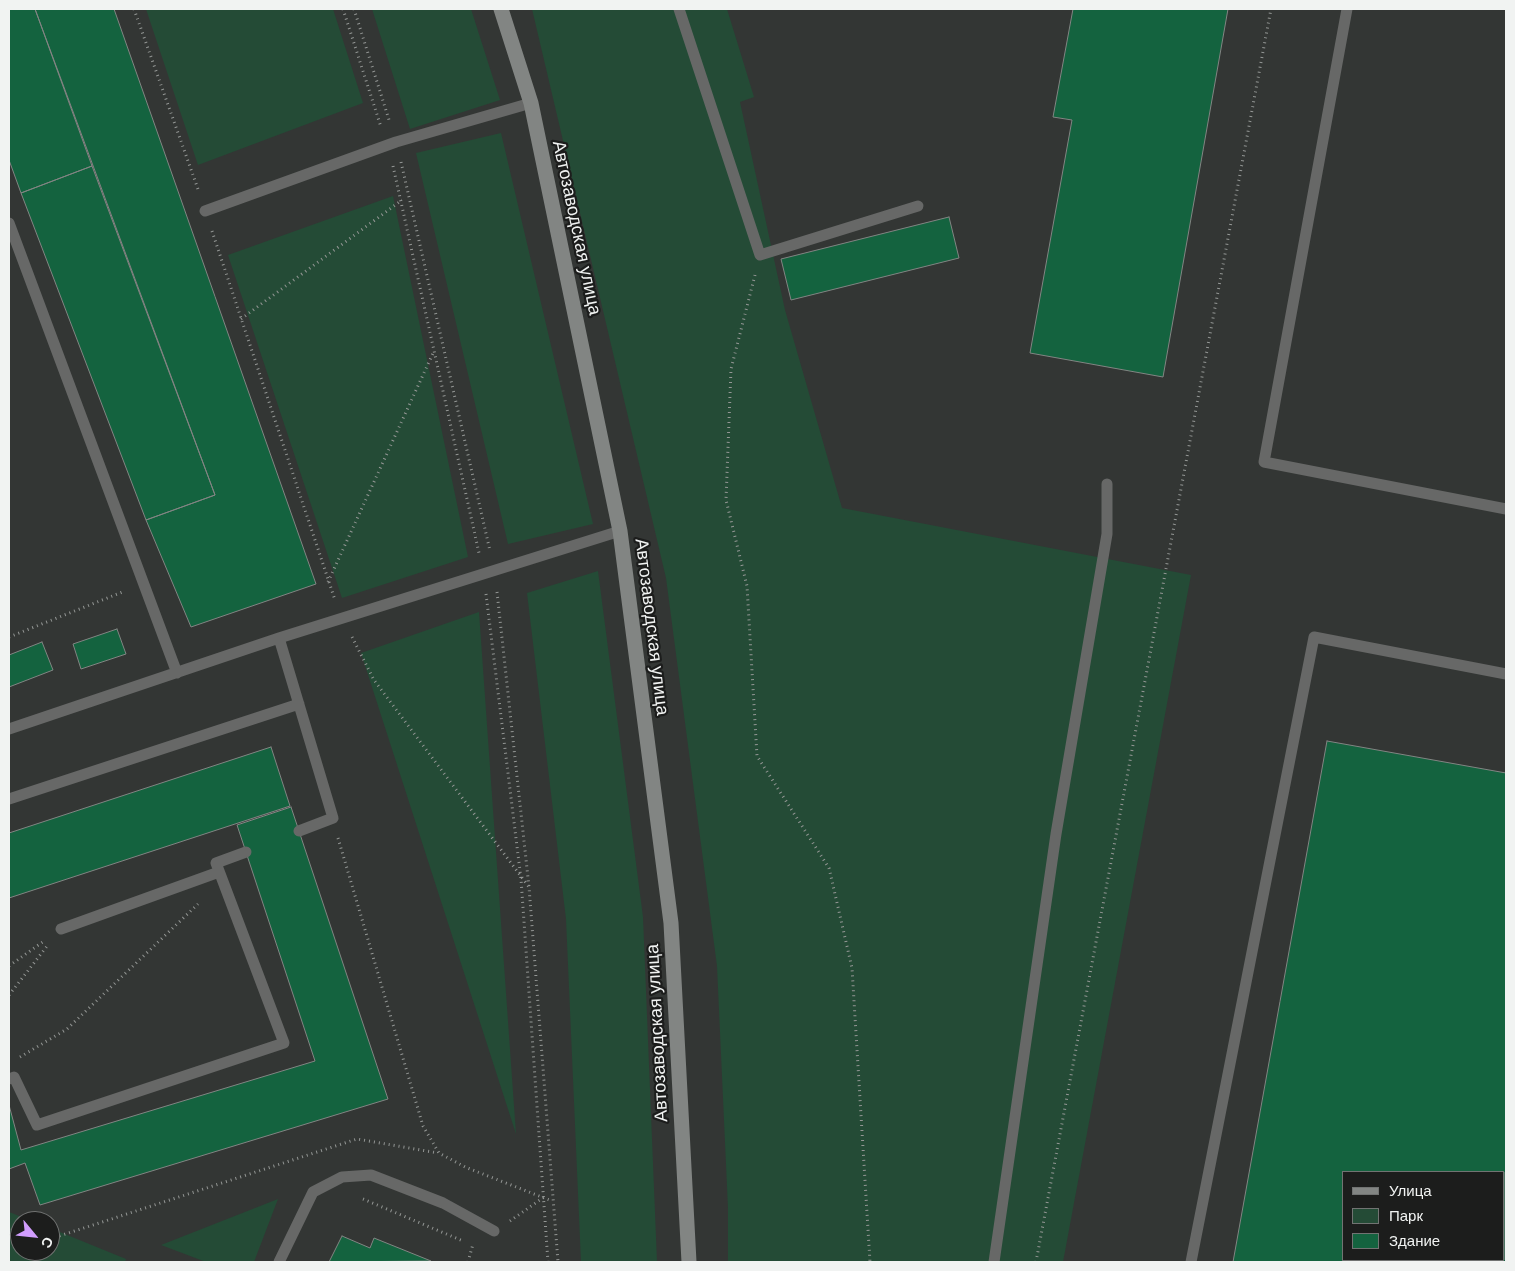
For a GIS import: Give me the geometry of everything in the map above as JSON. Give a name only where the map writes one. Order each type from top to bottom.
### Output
[{"type":"main road","name":"Автозаводская улица","points":[[501,9],[531,103],[620,531],[671,923],[689,1262]]},
{"type":"lane","points":[[679,9],[760,255],[918,206]]},
{"type":"lane","points":[[1347,9],[1264,462],[1506,509]]},
{"type":"lane","points":[[205,211],[392,144],[531,103]]},
{"type":"lane","points":[[9,223],[177,673]]},
{"type":"lane","points":[[994,1262],[1056,834],[1107,534],[1107,484]]},
{"type":"lane","points":[[9,729],[280,638],[344,620],[620,531]]},
{"type":"lane","points":[[1191,1262],[1314,637],[1506,674]]},
{"type":"lane","points":[[280,638],[333,818],[299,831]]},
{"type":"lane","points":[[9,799],[299,704]]},
{"type":"lane","points":[[9,1079],[14,1077],[37,1125],[284,1043],[216,863],[246,852]]},
{"type":"lane","points":[[61,929],[221,876]]},
{"type":"lane","points":[[279,1262],[313,1192],[342,1177],[371,1175],[443,1203],[494,1231]]},
{"type":"path","points":[[134,9],[205,211],[328,582],[344,620],[374,680],[521,879],[529,887]]},
{"type":"path","points":[[343,9],[392,144],[434,350],[484,575],[521,879],[548,1262]]},
{"type":"path","points":[[354,9],[392,144],[495,571],[529,887],[558,1262]]},
{"type":"path","points":[[1036,1262],[1271,9]]},
{"type":"path","points":[[241,319],[402,200]]},
{"type":"path","points":[[760,255],[731,369],[726,500],[747,586],[757,756],[830,868],[852,968],[870,1262]]},
{"type":"path","points":[[328,582],[434,350]]},
{"type":"path","points":[[9,637],[144,584]]},
{"type":"path","points":[[333,818],[423,1126],[439,1153]]},
{"type":"path","points":[[19,1058],[67,1029],[221,876]]},
{"type":"path","points":[[9,966],[61,929]]},
{"type":"path","points":[[9,996],[61,929]]},
{"type":"path","points":[[60,1237],[357,1138],[439,1153],[465,1167],[552,1201]]},
{"type":"path","points":[[358,1199],[366,1198],[472,1244]]},
{"type":"green space","points":[[146,9],[333,9],[363,103],[198,165]]},
{"type":"green space","points":[[372,9],[471,9],[500,100],[410,129]]},
{"type":"green space","points":[[532,9],[727,9],[754,97],[740,102],[785,310],[842,508],[1191,575],[1063,1262],[728,1262],[728,1208],[717,966],[666,578]]},
{"type":"green space","points":[[501,133],[593,524],[508,544],[416,153]]},
{"type":"green space","points":[[393,196],[468,557],[342,598],[228,255]]},
{"type":"green space","points":[[598,571],[643,917],[657,1262],[581,1262],[566,919],[527,593]]},
{"type":"green space","points":[[479,612],[516,1134],[361,653]]},
{"type":"green space","points":[[278,1199],[254,1262],[206,1262],[161,1245]]},
{"type":"green space","points":[[9,1212],[10,1261],[60,1261],[60,1232],[126,1259],[125,1262],[9,1262]]},
{"type":"building","points":[[9,9],[35,9],[92,166],[21,193],[9,160]]},
{"type":"building","points":[[35,9],[114,9],[316,584],[191,627],[146,520],[215,495]]},
{"type":"building","points":[[1073,9],[1228,9],[1163,377],[1030,353],[1072,120],[1053,117]]},
{"type":"building","points":[[92,166],[215,495],[146,520],[21,193]]},
{"type":"building","points":[[949,217],[959,258],[791,300],[781,259]]},
{"type":"building","points":[[117,629],[126,654],[81,669],[73,644]]},
{"type":"building","points":[[42,642],[53,670],[9,687],[9,655]]},
{"type":"building","points":[[1327,741],[1506,773],[1506,1262],[1233,1262]]},
{"type":"building","points":[[271,747],[290,806],[9,898],[9,833]]},
{"type":"building","points":[[291,807],[388,1099],[40,1205],[25,1163],[9,1169],[9,1105],[21,1150],[315,1061],[237,825]]},
{"type":"building","points":[[342,1236],[370,1248],[374,1238],[431,1261],[329,1262]]}]
